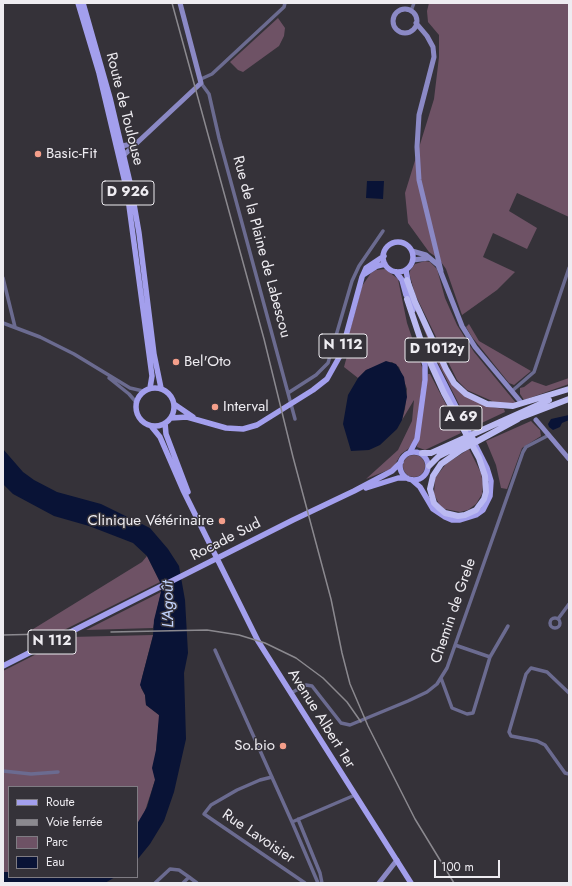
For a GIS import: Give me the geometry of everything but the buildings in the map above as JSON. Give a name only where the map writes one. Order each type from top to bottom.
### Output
[{"type":"highway","name":"D 1012y","points":[[407,280],[415,302],[446,369],[454,383],[466,394],[488,404],[512,406],[569,391]]},
{"type":"highway","name":"A 69","points":[[407,299],[423,346],[444,392],[479,458],[485,476],[486,492],[481,505],[471,513],[458,516],[445,512],[439,508],[434,503],[430,489],[436,470],[459,446]]},
{"type":"highway","points":[[484,434],[569,391]]},
{"type":"highway","points":[[429,466],[440,456],[484,434],[569,399]]},
{"type":"highway","points":[[422,454],[459,446]]},
{"type":"main road","name":"D 926","points":[[78,3],[99,73],[127,191],[152,376],[150,388]]},
{"type":"main road","name":"Route de Toulouse","points":[[83,3],[124,155],[139,233],[154,354],[161,388]]},
{"type":"main road","points":[[407,280],[406,270],[413,260],[412,251],[405,245],[396,243],[389,246],[384,256],[385,264],[396,272],[402,280],[407,299]]},
{"type":"main road","name":"N 112","points":[[171,418],[180,416],[226,428],[243,429],[257,425],[299,399],[327,379],[341,354],[362,277],[366,268],[375,260],[384,256]]},
{"type":"main road","points":[[362,277],[377,266],[385,264]]},
{"type":"main road","points":[[396,272],[406,270]]},
{"type":"main road","name":"A 69","points":[[407,280],[411,300],[425,344],[453,403],[480,453],[489,475],[491,489],[490,496],[483,510],[469,518],[452,520],[434,509],[420,487],[410,479]]},
{"type":"main road","name":"A 69","points":[[407,299],[414,328],[424,358],[425,372],[417,439],[410,452]]},
{"type":"main road","points":[[161,388],[150,388],[143,391],[136,402],[138,416],[143,422],[151,426],[160,437],[193,509]]},
{"type":"main road","name":"D 926","points":[[161,388],[170,395],[174,404]]},
{"type":"main road","points":[[151,426],[165,423],[171,418],[174,404]]},
{"type":"main road","name":"N 112","points":[[174,404],[196,419]]},
{"type":"main road","points":[[165,423],[166,434],[193,509]]},
{"type":"main road","points":[[410,452],[422,454],[426,457],[429,466],[425,475],[417,480],[410,479],[402,472],[401,462],[410,452]]},
{"type":"main road","name":"Rocade Sud","points":[[3,666],[329,502],[354,491],[392,470],[401,462]]},
{"type":"main road","name":"Rocade Sud","points":[[354,491],[398,478],[410,479]]},
{"type":"main road","name":"Avenue Albert 1er","points":[[193,509],[258,641],[411,883]]},
{"type":"street","points":[[180,3],[201,81]]},
{"type":"street","points":[[411,11],[414,3]]},
{"type":"street","points":[[124,155],[201,81],[212,74],[284,5]]},
{"type":"street","points":[[405,9],[411,11],[416,17],[416,23],[408,32],[401,32],[393,23],[393,17],[398,11],[405,9]]},
{"type":"street","points":[[416,23],[433,47],[434,57],[420,115],[417,147],[420,180],[446,290],[462,326],[475,347],[520,401]]},
{"type":"street","points":[[413,28],[424,33]]},
{"type":"street","name":"Rue de la Plaine de Labescou","points":[[201,81],[209,94],[219,138],[295,419]]},
{"type":"street","points":[[122,146],[139,142]]},
{"type":"street","points":[[288,393],[316,375],[328,363],[352,281],[367,253],[382,231]]},
{"type":"street","points":[[412,251],[421,253],[429,258],[441,271]]},
{"type":"street","points":[[413,260],[429,258]]},
{"type":"street","points":[[512,391],[534,372],[569,268]]},
{"type":"street","points":[[3,278],[16,327]]},
{"type":"street","points":[[3,323],[40,337],[132,389],[143,391]]},
{"type":"street","points":[[97,369],[129,394],[136,402]]},
{"type":"street","points":[[536,420],[569,459]]},
{"type":"street","name":"Chemin de Grele","points":[[291,693],[306,685],[312,686],[341,722],[347,725],[354,725],[427,692],[441,678],[447,668],[523,452],[526,448],[549,436]]},
{"type":"street","points":[[558,619],[569,604]]},
{"type":"street","points":[[441,678],[452,708],[470,714],[476,708],[490,657],[508,626]]},
{"type":"street","points":[[455,645],[490,657]]},
{"type":"street","points":[[215,650],[318,883]]},
{"type":"street","points":[[568,692],[546,672],[531,668],[526,674],[509,732],[511,736],[537,741],[545,745],[566,773],[569,774]]},
{"type":"street","points":[[3,772],[31,774],[58,772]]},
{"type":"street","name":"Rue Lavoisier","points":[[272,777],[252,782],[233,792],[211,805],[204,814],[305,883]]},
{"type":"street","points":[[292,822],[355,795]]},
{"type":"street","points":[[298,819],[320,873],[322,883]]},
{"type":"street","points":[[379,883],[397,860]]},
{"type":"street","points":[[155,883],[170,868],[179,870],[197,883]]},
{"type":"street","points":[[183,883],[189,877]]},
{"type":"green space","points":[[429,3],[569,3],[569,217],[517,193],[509,211],[537,228],[527,249],[493,233],[483,257],[515,272],[497,290],[462,315],[446,269],[439,259],[429,252],[408,223],[405,193],[434,99],[439,57],[439,35],[428,22],[427,11]]},
{"type":"green space","points":[[278,18],[285,28],[284,36],[279,46],[243,72],[238,70],[230,62]]},
{"type":"green space","points":[[425,261],[430,262],[437,269],[445,298],[457,325],[474,352],[516,403],[493,403],[492,401],[467,390],[457,380],[415,294],[410,276],[410,271],[415,264]]},
{"type":"green space","points":[[385,269],[398,279],[407,323],[423,370],[422,383],[415,440],[408,449],[401,454],[393,468],[366,479],[398,450],[412,421],[414,400],[402,420],[405,409],[407,389],[399,367],[392,362],[366,370],[358,378],[344,367],[350,345],[348,338],[362,286],[371,273],[376,270]]},
{"type":"green space","points":[[420,319],[453,385],[491,407],[504,409],[505,412],[471,428],[433,353]]},
{"type":"green space","points":[[469,324],[479,341],[531,371],[514,385],[509,383],[472,337],[466,327]]},
{"type":"green space","points":[[428,374],[430,374],[461,433],[425,450],[417,447]]},
{"type":"green space","points":[[569,378],[569,384],[524,400],[520,394],[520,388],[532,381],[546,386]]},
{"type":"green space","points":[[531,421],[540,430],[541,436],[522,448],[507,489],[501,488],[496,465],[486,441]]},
{"type":"green space","points":[[469,449],[481,473],[483,484],[482,494],[476,504],[468,510],[460,512],[445,509],[440,506],[434,494],[435,478],[446,464]]},
{"type":"green space","points":[[414,455],[422,458],[425,466],[422,474],[414,477],[406,474],[403,466],[406,458]]},
{"type":"green space","points":[[147,556],[160,582],[64,630],[30,631],[142,562]]},
{"type":"green space","points":[[161,592],[153,628],[86,630]]},
{"type":"green space","points":[[153,635],[142,678],[141,688],[145,695],[146,705],[159,715],[155,780],[144,814],[138,823],[138,786],[8,786],[8,872],[3,872],[3,671],[70,637]]},
{"type":"water","points":[[367,181],[384,181],[383,199],[366,198]]},
{"type":"water","points":[[386,361],[396,364],[404,377],[407,397],[402,420],[397,429],[380,445],[369,450],[351,451],[343,424],[348,395],[358,378],[366,370]]},
{"type":"water","points":[[569,415],[569,420],[562,423],[560,427],[553,430],[549,427],[548,424],[551,419]]},
{"type":"water","name":"L'Agoût","points":[[3,449],[23,472],[34,480],[57,492],[101,504],[150,528],[168,549],[179,566],[185,600],[188,653],[184,673],[186,739],[174,792],[164,821],[150,844],[138,859],[138,822],[147,807],[155,780],[152,768],[156,750],[159,715],[146,705],[145,695],[140,685],[153,636],[154,620],[161,592],[160,582],[147,556],[133,543],[89,526],[54,516],[13,494],[3,484]]},
{"type":"water","points":[[3,872],[8,872],[8,878],[113,878],[105,883],[3,883]]},
{"type":"railway","points":[[172,3],[264,339],[293,457],[331,599],[350,684],[368,726],[415,819],[454,883]]},
{"type":"railway","points":[[111,632],[207,630],[239,635],[265,643],[296,658],[323,678],[347,702],[361,722]]},
{"type":"railway","points":[[3,635],[46,634]]},
{"type":"place","name":"Basic-Fit","points":[[38,154]]},
{"type":"place","name":"Bel'Oto","points":[[176,362]]},
{"type":"place","name":"Interval","points":[[215,407]]},
{"type":"place","name":"Clinique Vétérinaire","points":[[222,521]]},
{"type":"place","name":"So.bio","points":[[283,746]]}]
